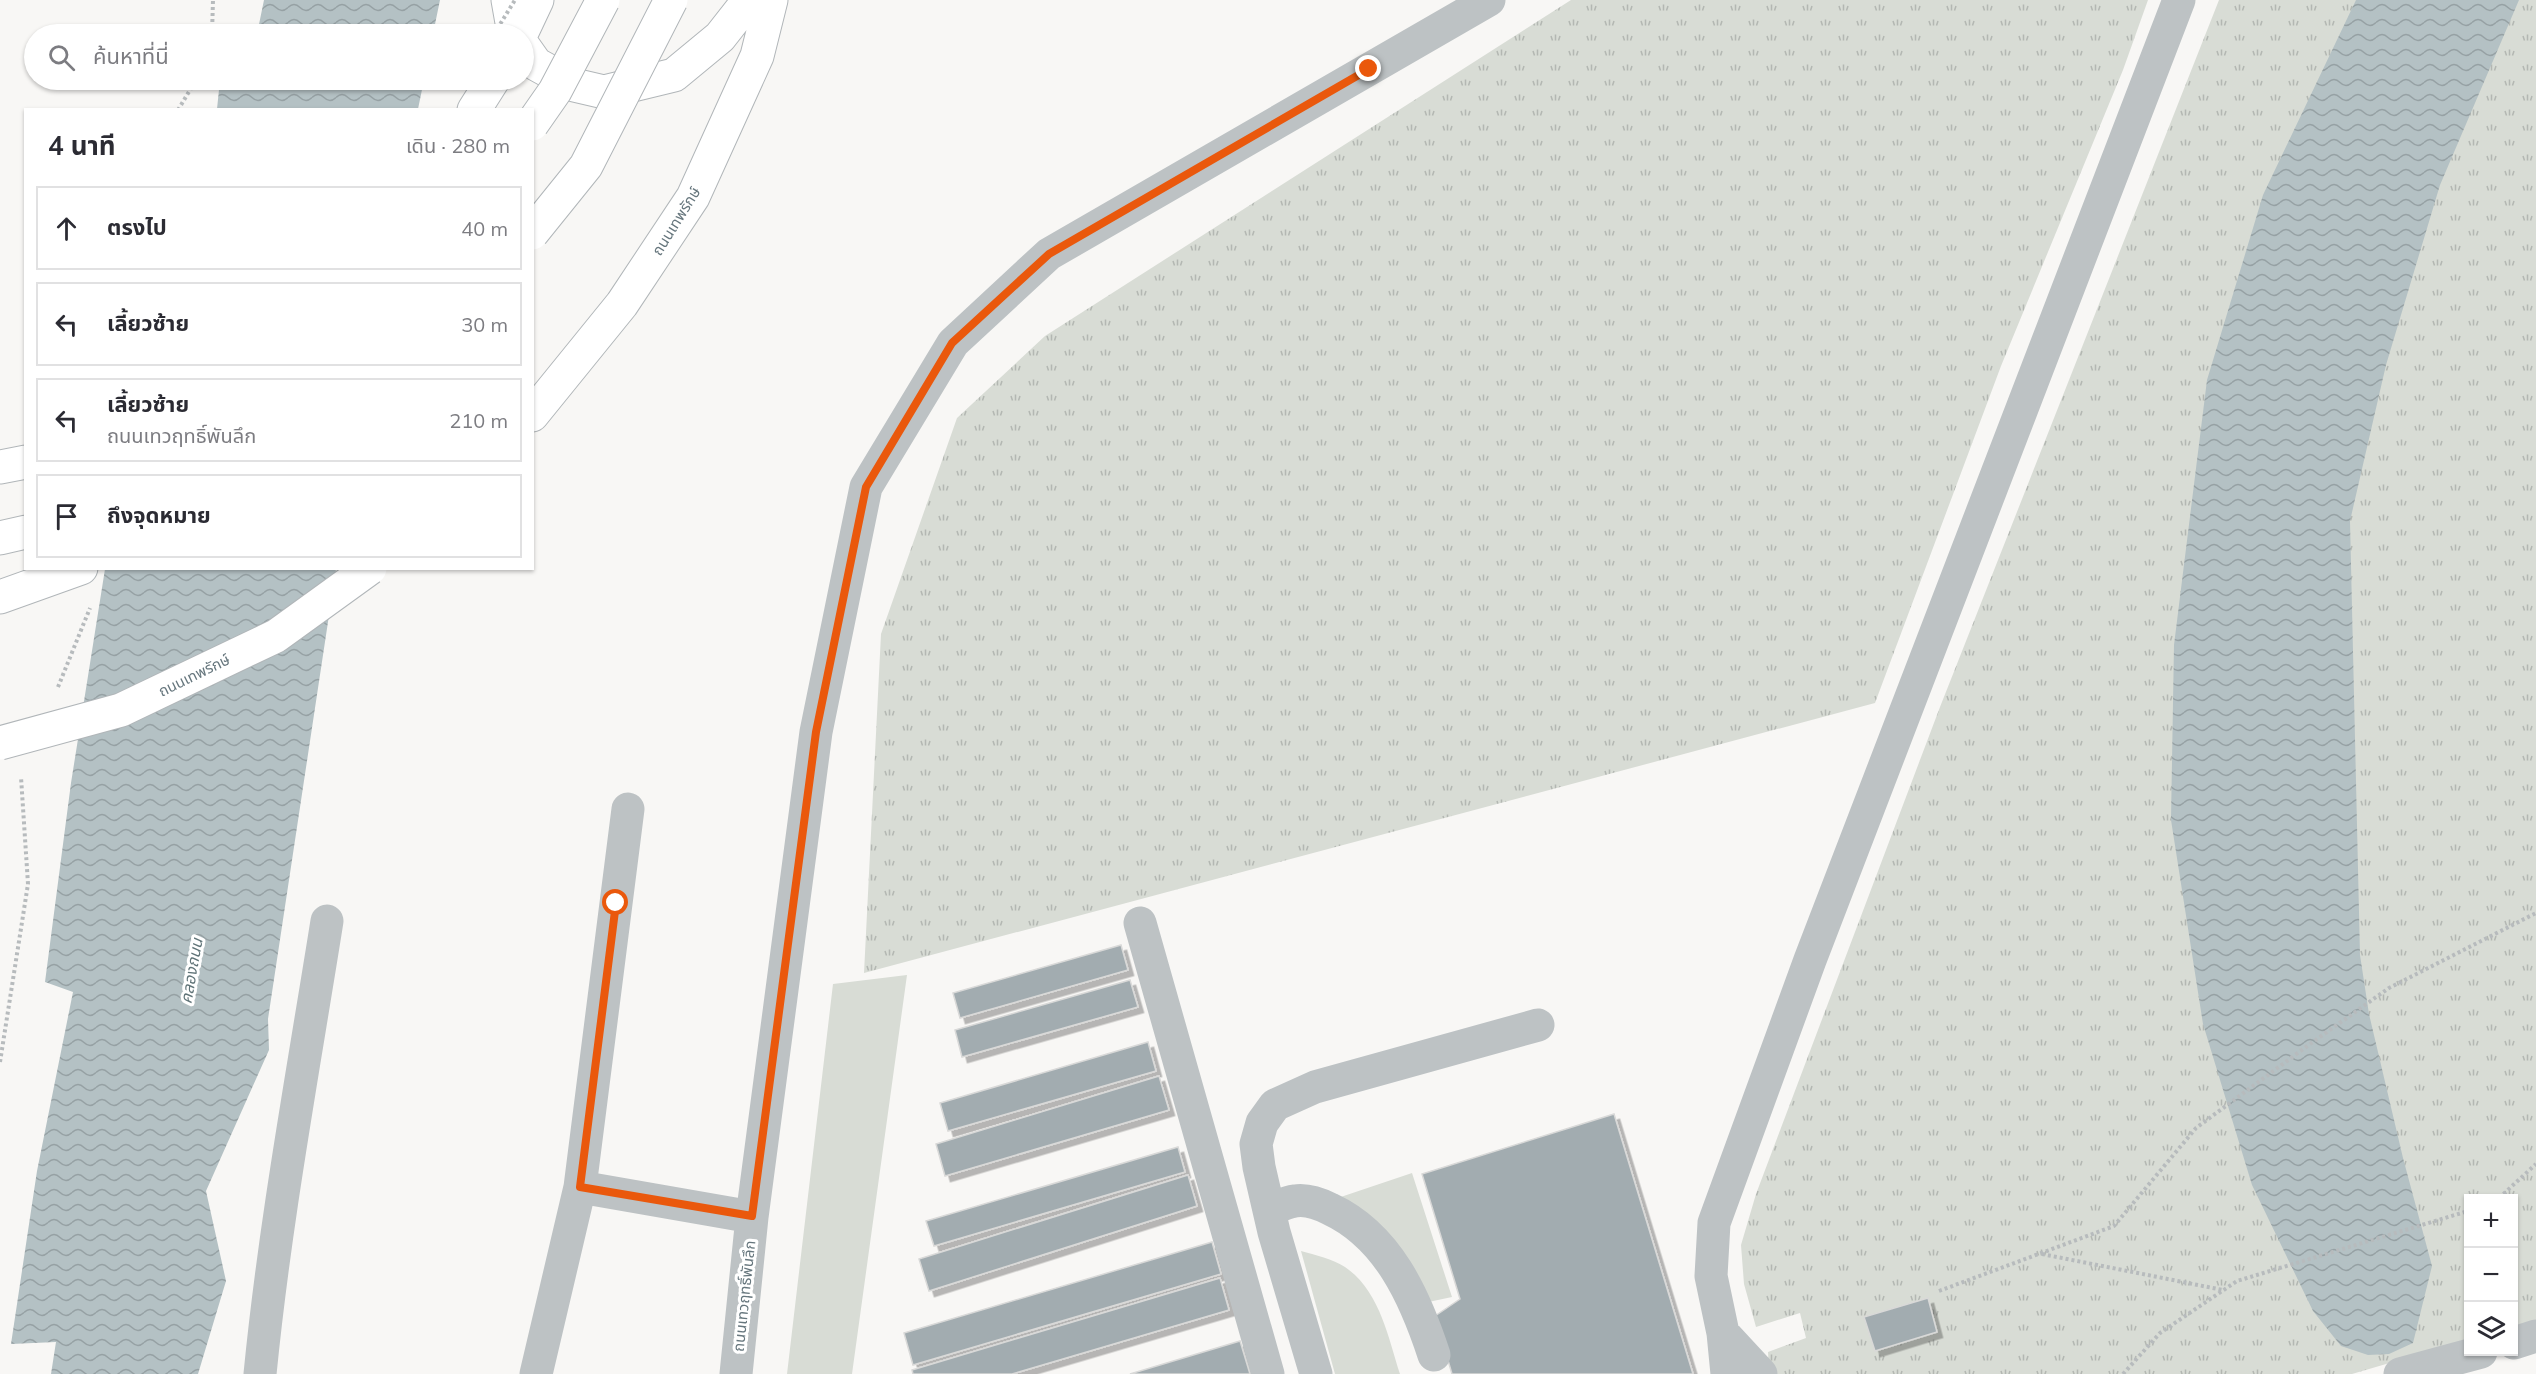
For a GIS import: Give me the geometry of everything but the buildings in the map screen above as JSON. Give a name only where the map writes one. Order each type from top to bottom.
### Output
[{"type":"main road","points":[[508,0],[512,24]]},
{"type":"main road","points":[[526,24],[537,0]]},
{"type":"main road","points":[[534,121],[555,92],[603,0]]},
{"type":"main road","points":[[534,231],[586,166],[671,0]]},
{"type":"main road","points":[[534,61],[574,85],[604,92],[674,75],[720,37],[749,0]]},
{"type":"main road","name":"ถนนเทพรักษ์","points":[[534,413],[622,304],[693,197],[757,56],[771,0]]},
{"type":"main road","points":[[475,108],[487,90]]},
{"type":"main road","points":[[0,467],[24,462]]},
{"type":"main road","points":[[0,538],[24,532]]},
{"type":"main road","points":[[0,597],[75,570]]},
{"type":"main road","name":"ถนนเทพรักษ์","points":[[0,743],[121,710],[276,636],[367,570]]},
{"type":"street","name":"ถนนเทวฤทธิ์พันลึก","points":[[736,1374],[752,1216],[816,732],[866,487],[952,343],[1049,254],[1489,0]]},
{"type":"street","points":[[1727,1374],[1723,1333],[1711,1276],[1714,1223],[1814,948],[2179,0]]},
{"type":"street","points":[[536,1374],[580,1187],[628,809]]},
{"type":"street","points":[[260,1374],[265,1321],[327,921]]},
{"type":"street","points":[[1140,923],[1268,1374]]},
{"type":"street","points":[[1316,1374],[1269,1210],[1256,1144],[1262,1123],[1275,1105],[1315,1087],[1538,1025]]},
{"type":"street","points":[[580,1187],[752,1216]]},
{"type":"street","points":[[1269,1210],[1296,1201],[1316,1203],[1354,1222],[1368,1233],[1389,1257],[1421,1316],[1434,1354]]},
{"type":"street","points":[[1723,1333],[1761,1374]]},
{"type":"street","points":[[2518,1342],[2536,1336]]},
{"type":"street","points":[[2400,1374],[2466,1356]]},
{"type":"path","points":[[212,24],[213,0]]},
{"type":"path","points":[[500,24],[514,0]]},
{"type":"path","points":[[179,108],[190,90]]},
{"type":"path","points":[[53,698],[93,600]]},
{"type":"path","points":[[0,1062],[28,884],[21,774]]},
{"type":"path","points":[[1939,1291],[2114,1226],[2196,1128],[2389,988],[2536,913]]},
{"type":"path","points":[[2503,1194],[2536,1164]]},
{"type":"path","points":[[2123,1374],[2160,1333],[2237,1281],[2464,1212]]},
{"type":"path","points":[[2040,1253],[2224,1290]]},
{"type":"green space","points":[[1571,0],[2148,0],[2123,70],[2001,366],[1875,703],[864,973],[881,634],[957,418],[1045,336]]},
{"type":"green space","points":[[2219,0],[2536,0],[2536,1320],[2518,1325],[2518,1194],[2464,1194],[2464,1341],[2352,1374],[1773,1374],[1769,1367],[1768,1352],[1806,1338],[1800,1313],[1756,1327],[1744,1284],[1741,1245],[1756,1194],[1940,707]]},
{"type":"green space","points":[[907,975],[852,1374],[787,1374],[833,984]]},
{"type":"green space","points":[[1412,1173],[1452,1297],[1419,1304],[1409,1289],[1311,1207]]},
{"type":"green space","points":[[1301,1251],[1340,1264],[1357,1277],[1367,1289],[1387,1330],[1400,1374],[1335,1374]]},
{"type":"water","points":[[264,0],[440,0],[435,24],[259,24]]},
{"type":"water","points":[[2356,0],[2519,0],[2440,185],[2386,365],[2350,521],[2360,955],[2369,1014],[2403,1158],[2432,1266],[2413,1343],[2389,1354],[2368,1355],[2341,1346],[2313,1311],[2252,1185],[2203,1024],[2171,820],[2174,645],[2207,380],[2263,195]]},
{"type":"water","points":[[219,90],[422,90],[418,108],[217,108]]},
{"type":"water","name":"คลองถนน","points":[[105,570],[336,570],[268,1019],[269,1050],[206,1191],[226,1281],[198,1374],[51,1374],[56,1342],[11,1344],[37,1171],[73,992],[45,982],[71,783]]},
{"type":"route","points":[[616,903],[580,1187],[752,1216],[816,732],[866,487],[952,343],[1049,254],[1369,69]]}]
